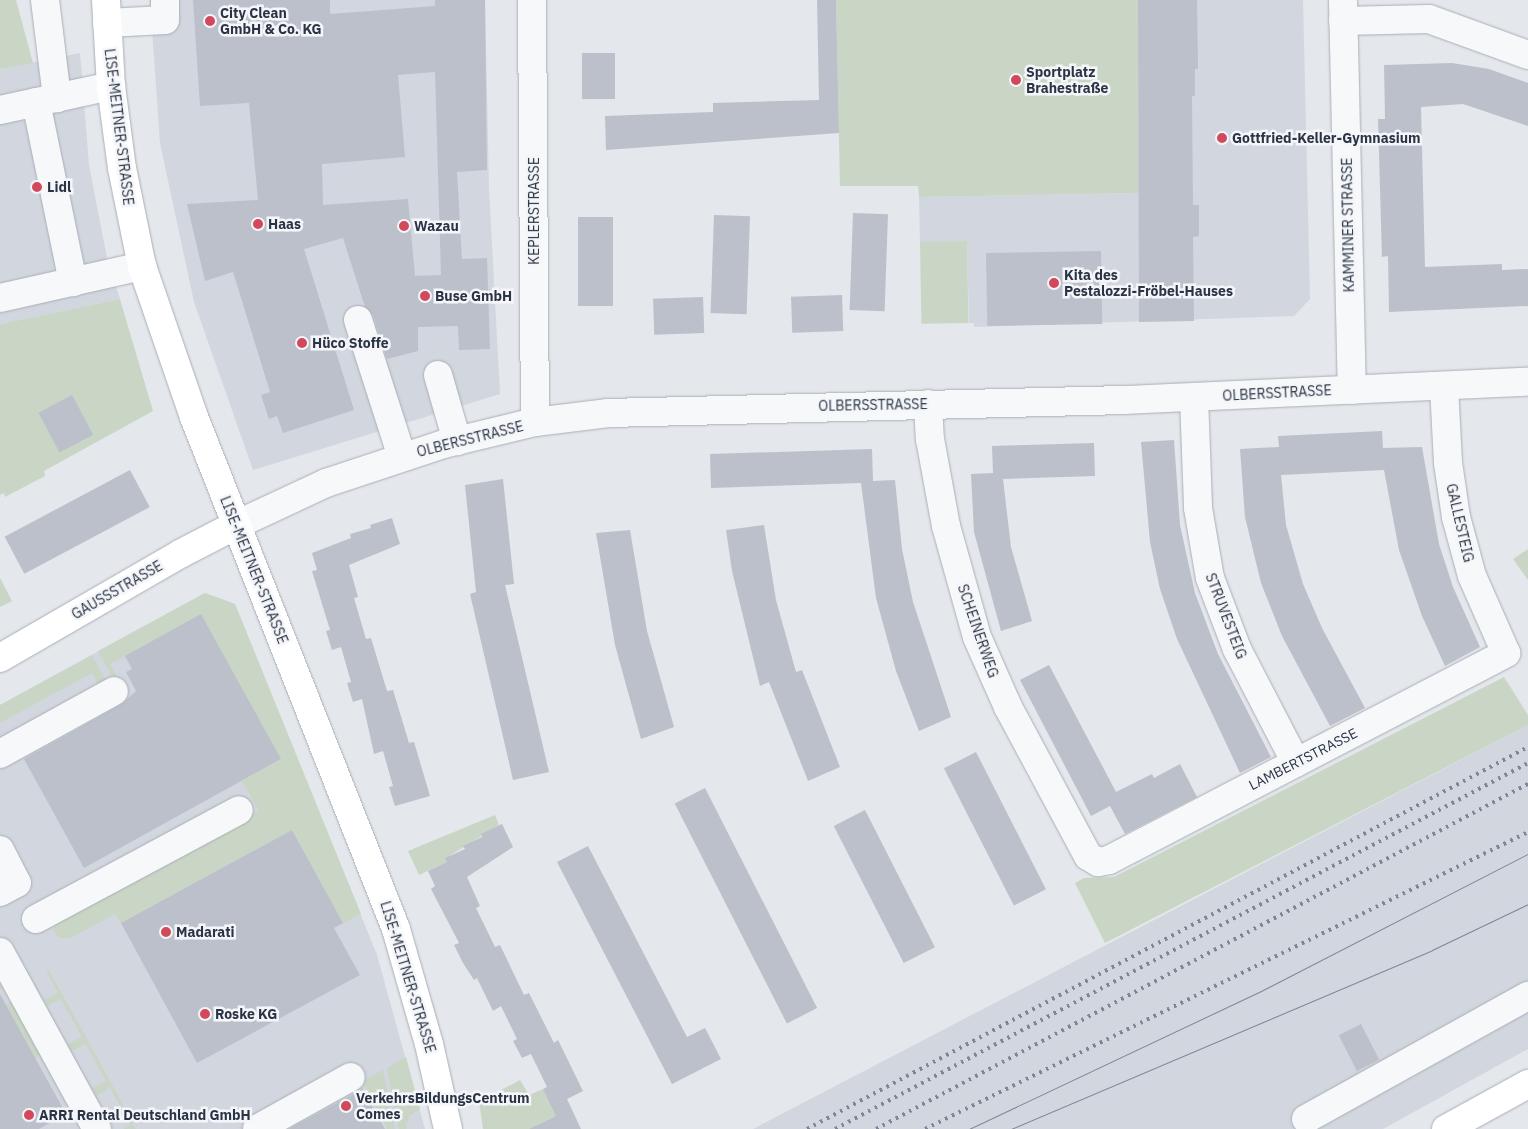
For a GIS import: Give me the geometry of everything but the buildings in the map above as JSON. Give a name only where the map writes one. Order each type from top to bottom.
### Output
[{"type":"main road","name":"LISE-MEITNER-STRASSE","points":[[107,11],[111,86],[122,168],[142,266],[194,417],[396,929],[429,1044],[448,1129]]},
{"type":"main road","name":"GAUSSSTRASSE","points":[[0,658],[180,554],[236,525]]},
{"type":"main road","points":[[1446,1129],[1528,1084]]},
{"type":"street","points":[[45,0],[47,100],[73,282]]},
{"type":"street","points":[[107,11],[165,20],[165,0]]},
{"type":"street","name":"KEPLERSTRASSE","points":[[532,0],[535,422]]},
{"type":"street","points":[[1343,10],[1429,19],[1528,55]]},
{"type":"street","name":"KAMMINER STRASSE","points":[[1343,10],[1352,390]]},
{"type":"street","points":[[0,110],[111,86]]},
{"type":"street","points":[[0,298],[142,266]]},
{"type":"street","points":[[358,320],[402,457]]},
{"type":"street","points":[[438,374],[456,441]]},
{"type":"street","name":"OLBERSSTRASSE","points":[[236,525],[326,483],[402,457],[456,441],[535,422],[608,413],[1194,397],[1528,382]]},
{"type":"street","name":"GALLESTEIG","points":[[1444,386],[1448,463],[1456,518],[1472,576],[1506,653]]},
{"type":"street","name":"STRUVESTEIG","points":[[1194,397],[1198,508],[1210,578],[1237,649],[1296,763]]},
{"type":"street","name":"SCHEINERWEG","points":[[928,404],[930,439],[946,526],[977,637],[1008,707],[1088,856],[1098,862]]},
{"type":"street","name":"LAMBERTSTRASSE","points":[[1098,862],[1109,860],[1506,653]]},
{"type":"street","points":[[0,754],[114,691]]},
{"type":"street","points":[[36,919],[239,810]]},
{"type":"street","points":[[0,850],[18,882],[0,892]]},
{"type":"street","points":[[0,952],[97,1129]]},
{"type":"street","points":[[1306,1118],[1528,996]]},
{"type":"street","points":[[257,1129],[351,1078]]},
{"type":"shaded area","points":[[150,0],[485,0],[489,188],[500,394],[253,470],[194,302],[160,143]]},
{"type":"shaded area","name":"Gottfried-Keller-Gymnasium","points":[[1138,0],[1303,0],[1310,299],[1294,316],[974,327],[974,323],[969,323],[967,241],[920,243],[919,197],[1139,193]]},
{"type":"shaded area","name":"Lidl","points":[[80,53],[89,165],[107,258],[120,299],[0,324],[0,69]]},
{"type":"shaded area","points":[[205,593],[235,604],[377,955],[425,1129],[0,1129],[0,705]]},
{"type":"shaded area","points":[[1528,725],[1528,1049],[1383,1129],[753,1129]]},
{"type":"green space","points":[[0,0],[16,0],[33,63],[0,69]]},
{"type":"green space","name":"Sportplatz Brahestraße","points":[[836,0],[1138,0],[1139,193],[919,197],[918,186],[840,186]]},
{"type":"green space","points":[[967,241],[968,323],[921,324],[920,242]]},
{"type":"green space","points":[[120,299],[153,411],[44,471],[45,476],[5,497],[4,493],[0,495],[0,324]]},
{"type":"green space","points":[[1528,549],[1528,580],[1513,559]]},
{"type":"green space","points":[[0,578],[12,601],[0,607]]},
{"type":"green space","points":[[205,593],[235,604],[361,914],[343,923],[292,830],[121,923],[115,914],[71,938],[59,938],[53,930],[57,921],[259,811],[242,781],[281,760],[201,615],[110,664],[117,677],[113,678],[98,651]]},
{"type":"green space","points":[[92,655],[107,683],[100,687],[92,673],[0,723],[0,705]]},
{"type":"green space","points":[[1504,677],[1528,715],[1528,725],[1105,943],[1075,883],[1084,878],[1114,877]]},
{"type":"green space","points":[[495,815],[499,825],[446,858],[447,862],[419,875],[408,851]]},
{"type":"green space","points":[[48,969],[136,1129],[123,1129],[130,1125],[110,1088],[96,1096],[92,1088],[106,1081],[86,1044],[72,1051],[68,1044],[82,1037],[61,999],[47,1006],[44,1000],[58,993],[46,970]]},
{"type":"green space","points":[[0,977],[45,1052],[35,1058],[6,1005],[13,1001],[5,987],[0,989]]},
{"type":"green space","points":[[406,1057],[420,1109],[409,1116],[406,1129],[399,1129],[387,1068]]},
{"type":"green space","points":[[383,1070],[395,1129],[387,1129],[362,1081]]},
{"type":"green space","points":[[520,1080],[529,1095],[543,1089],[558,1115],[537,1125],[538,1129],[483,1129],[479,1102]]},
{"type":"tram line","points":[[969,1129],[1261,991],[1528,854]]},
{"type":"tram line","points":[[1011,1129],[1432,950],[1528,904]]},
{"type":"railway","points":[[807,1129],[1528,747]]},
{"type":"railway","points":[[835,1129],[1528,763]]},
{"type":"railway","points":[[876,1129],[1528,784]]},
{"type":"railway","points":[[925,1129],[1528,832]]},
{"type":"place","name":"City Clean GmbH & Co. KG","points":[[210,21]]},
{"type":"place","name":"Sportplatz Brahestraße","points":[[1016,80]]},
{"type":"place","name":"Gottfried-Keller-Gymnasium","points":[[1222,138]]},
{"type":"place","name":"Lidl","points":[[37,187]]},
{"type":"place","name":"Haas","points":[[258,224]]},
{"type":"place","name":"Wazau","points":[[404,226]]},
{"type":"place","name":"Kita des Pestalozzi-Fröbel-Hauses","points":[[1054,283]]},
{"type":"place","name":"Buse GmbH","points":[[425,296]]},
{"type":"place","name":"Hüco Stoffe","points":[[302,343]]},
{"type":"place","name":"Madarati","points":[[166,932]]},
{"type":"place","name":"Roske KG","points":[[205,1014]]},
{"type":"place","name":"VerkehrsBildungsCentrum Comes","points":[[346,1106]]},
{"type":"place","name":"ARRI Rental Deutschland GmbH","points":[[29,1115]]}]
